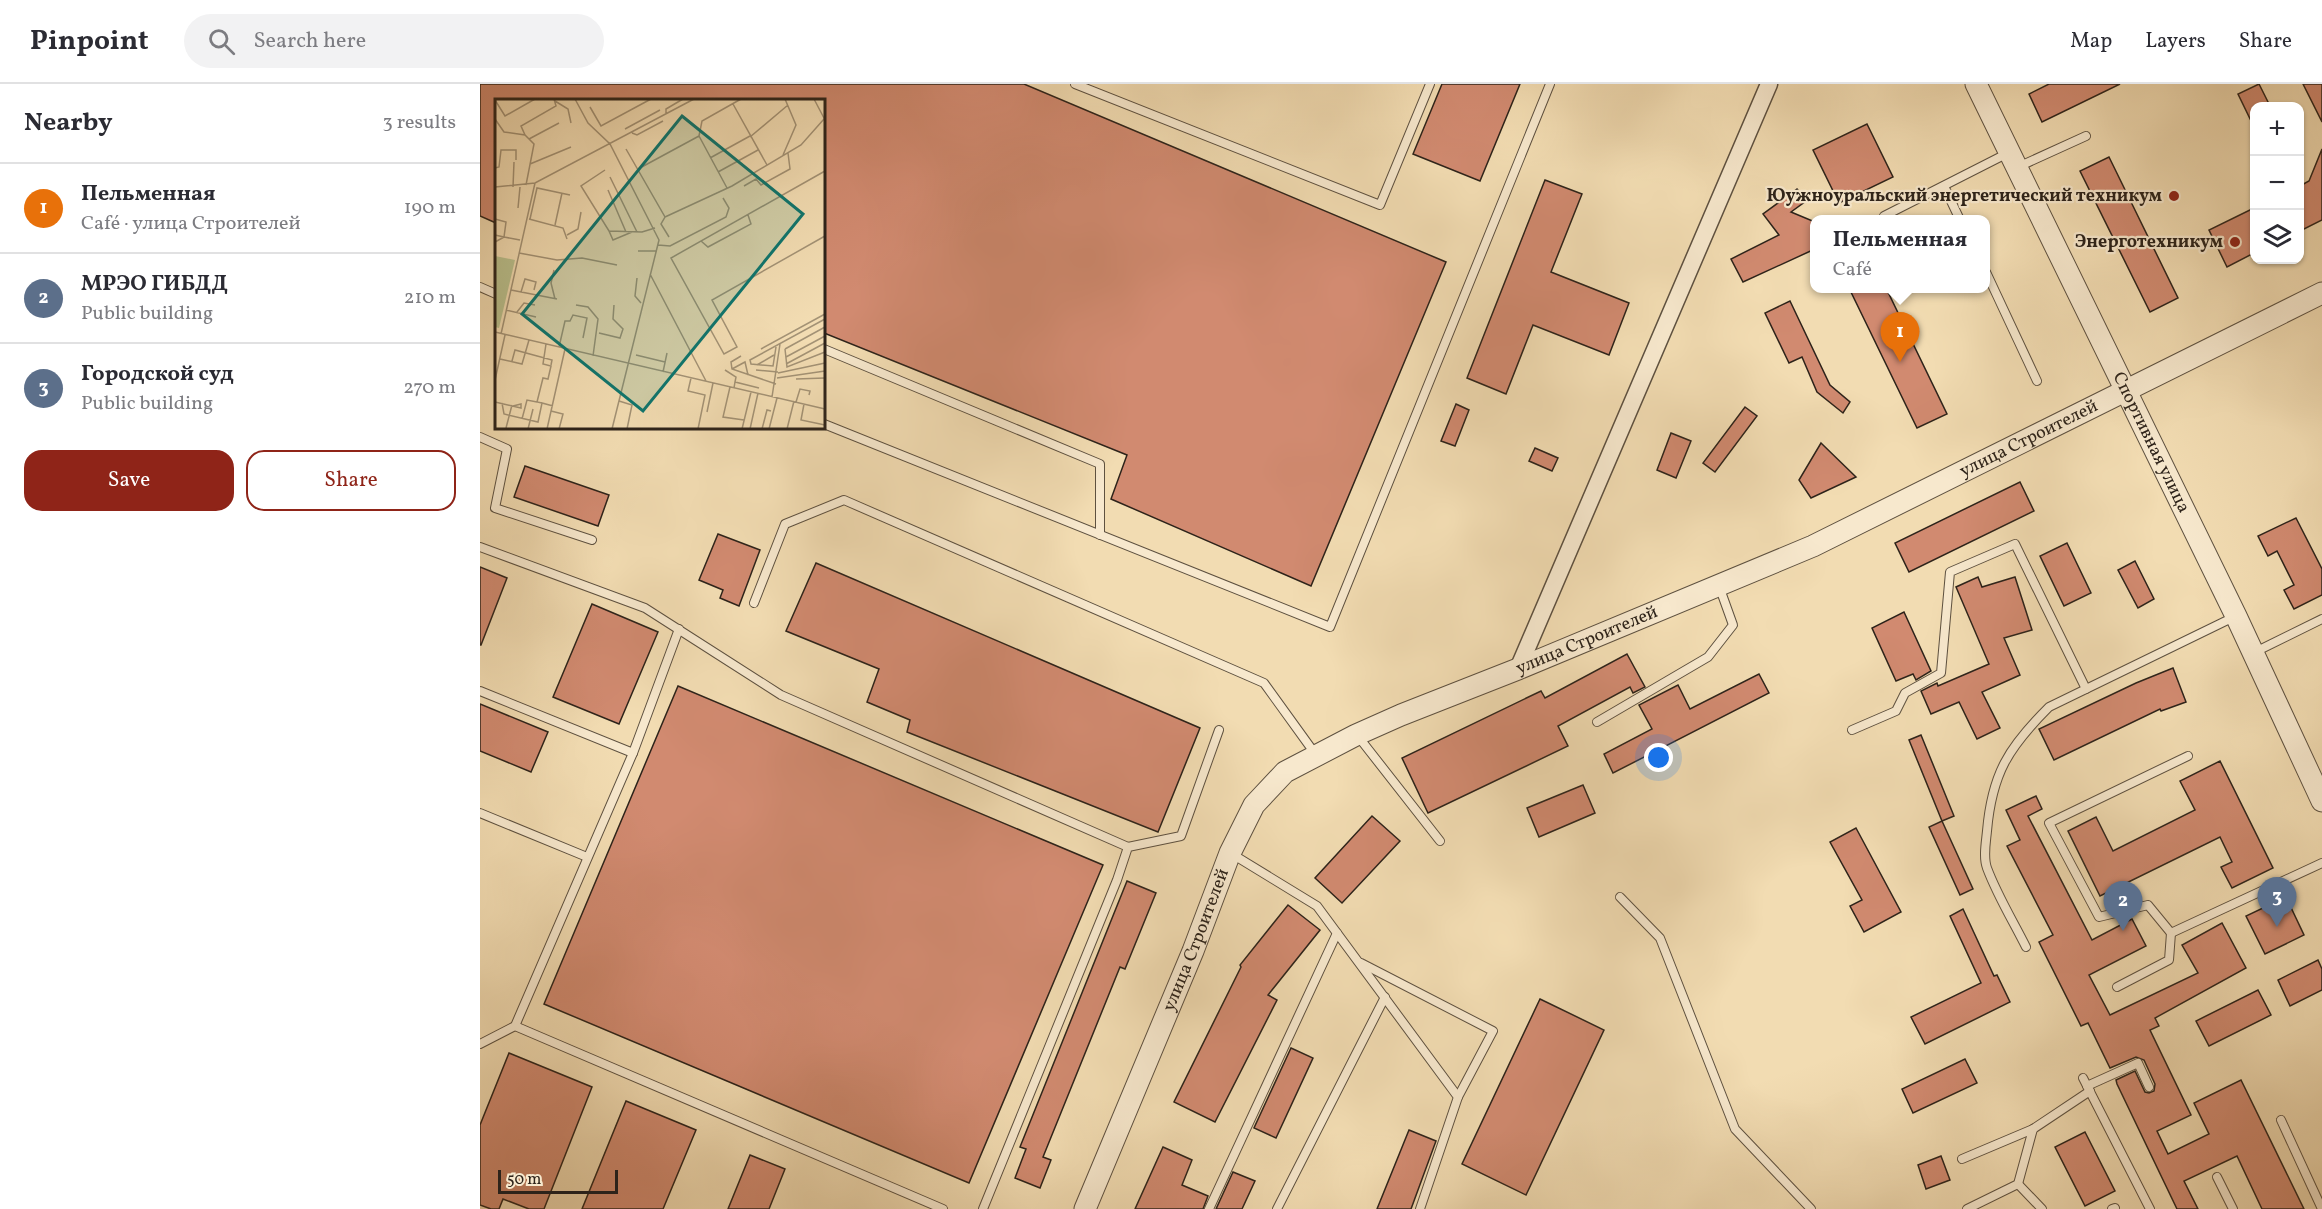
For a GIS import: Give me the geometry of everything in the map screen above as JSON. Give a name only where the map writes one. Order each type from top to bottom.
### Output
[{"type":"street","points":[[1518,669],[1769,84]]},
{"type":"street","name":"Спортивная улица","points":[[1976,84],[2127,389],[2322,801]]},
{"type":"street","name":"улица Строителей","points":[[1085,1209],[1193,951],[1230,853],[1254,805],[1285,772],[1356,735],[1401,715],[1518,669],[1813,546],[2322,293]]},
{"type":"lane","points":[[1075,84],[1380,205],[1430,84]]},
{"type":"lane","points":[[825,424],[1330,627],[1550,84]]},
{"type":"lane","points":[[1886,215],[1944,186],[2086,136]]},
{"type":"lane","points":[[1944,186],[1958,215]]},
{"type":"lane","points":[[1990,281],[2037,381]]},
{"type":"lane","points":[[480,287],[495,294]]},
{"type":"lane","points":[[825,349],[1100,464],[1100,535]]},
{"type":"lane","points":[[480,437],[507,448],[495,508],[592,540]]},
{"type":"lane","points":[[754,603],[785,524],[844,500],[1264,683],[1316,755]]},
{"type":"lane","points":[[1852,730],[1896,711],[1905,693],[1941,673],[1950,572],[2015,544],[2086,689]]},
{"type":"lane","points":[[480,547],[645,608],[781,694],[1128,847],[1181,836],[1219,730]]},
{"type":"lane","points":[[1597,722],[1708,657],[1733,624],[1719,585]]},
{"type":"lane","points":[[2026,946],[1986,866],[1987,830],[1992,790],[2007,756],[2028,728],[2049,706],[2236,616]]},
{"type":"lane","points":[[2253,653],[2322,619]]},
{"type":"lane","points":[[480,1044],[515,1026],[633,753],[679,629]]},
{"type":"lane","points":[[480,691],[633,753]]},
{"type":"lane","points":[[1356,735],[1440,841]]},
{"type":"lane","points":[[2116,987],[2169,960],[2171,933],[2148,905],[2099,917],[2049,823],[2188,756]]},
{"type":"lane","points":[[480,813],[587,857]]},
{"type":"lane","points":[[983,1209],[1113,891],[1128,847]]},
{"type":"lane","points":[[1230,853],[1317,906],[1458,1097]]},
{"type":"lane","points":[[2171,933],[2322,863]]},
{"type":"lane","points":[[1620,897],[1660,938],[1735,1129],[1811,1209]]},
{"type":"lane","points":[[1209,1209],[1337,933]]},
{"type":"lane","points":[[1358,962],[1493,1031],[1458,1097],[1420,1209]]},
{"type":"lane","points":[[1277,1209],[1385,998]]},
{"type":"lane","points":[[515,1026],[943,1209]]},
{"type":"lane","points":[[1962,1159],[2033,1129],[2088,1089],[2138,1063],[2149,1087]]},
{"type":"lane","points":[[2083,1078],[2150,1209]]},
{"type":"lane","points":[[2281,1120],[2322,1209]]},
{"type":"lane","points":[[1967,1209],[2018,1184],[2033,1129]]},
{"type":"lane","points":[[2217,1177],[2233,1209]]},
{"type":"lane","points":[[2018,1184],[2042,1209]]},
{"type":"building","points":[[480,84],[1024,84],[1446,262],[1311,586],[1111,499],[1127,455],[825,333],[825,99],[495,99],[495,223],[480,216]]},
{"type":"building","points":[[1442,84],[1520,84],[1480,181],[1413,154]]},
{"type":"building","points":[[2049,84],[2120,84],[2042,122],[2029,94]]},
{"type":"building","points":[[2259,84],[2268,102],[2250,102],[2250,119],[2238,94]]},
{"type":"building","points":[[2303,84],[2322,84],[2322,122]]},
{"type":"building","points":[[1867,124],[1893,177],[1839,203],[1813,150]]},
{"type":"building","points":[[2322,149],[2322,220],[2304,229],[2304,184],[2309,181]]},
{"type":"building","points":[[2109,157],[2178,298],[2150,312],[2080,171]]},
{"type":"building","points":[[1545,180],[1582,194],[1551,272],[1629,303],[1609,355],[1533,325],[1506,394],[1467,378]]},
{"type":"building","points":[[1797,189],[1806,201],[1791,212],[1810,220],[1810,251],[1743,282],[1731,259],[1779,235],[1763,214]]},
{"type":"building","name":"Энерготехникум","points":[[2250,210],[2250,255],[2227,267],[2209,230]]},
{"type":"building","points":[[1851,293],[1888,293],[1947,414],[1917,428]]},
{"type":"building","points":[[1790,301],[1830,385],[1850,402],[1843,413],[1817,392],[1802,357],[1789,363],[1765,313]]},
{"type":"building","points":[[1456,404],[1469,410],[1455,446],[1441,441]]},
{"type":"building","points":[[1745,407],[1757,416],[1715,472],[1703,463]]},
{"type":"building","points":[[1671,433],[1691,441],[1676,478],[1657,470]]},
{"type":"building","points":[[1821,443],[1856,477],[1811,498],[1799,480]]},
{"type":"building","points":[[1535,448],[1558,458],[1552,471],[1529,461]]},
{"type":"building","points":[[525,466],[609,495],[598,526],[514,497]]},
{"type":"building","points":[[2020,482],[2034,511],[1909,572],[1895,543]]},
{"type":"building","points":[[2296,518],[2322,569],[2322,595],[2294,609],[2284,590],[2294,585],[2277,551],[2268,556],[2258,536]]},
{"type":"building","points":[[718,534],[760,550],[739,606],[720,598],[723,590],[699,580]]},
{"type":"building","points":[[2067,543],[2091,593],[2064,606],[2040,556]]},
{"type":"building","points":[[2135,561],[2154,599],[2138,608],[2118,570]]},
{"type":"building","points":[[816,563],[1200,728],[1158,832],[907,732],[910,720],[867,702],[879,669],[786,631]]},
{"type":"building","points":[[480,567],[507,578],[481,645],[480,645]]},
{"type":"building","points":[[1978,577],[1982,587],[2015,577],[2032,630],[2004,638],[2020,675],[1982,692],[2000,728],[1977,739],[1959,702],[1931,714],[1921,691],[1989,664],[1956,587]]},
{"type":"building","points":[[592,604],[658,632],[619,724],[553,697]]},
{"type":"building","points":[[1904,612],[1931,671],[1916,680],[1913,674],[1896,681],[1872,628]]},
{"type":"building","points":[[1627,654],[1645,687],[1633,693],[1630,687],[1558,726],[1568,746],[1428,813],[1402,758],[1541,691],[1545,698]]},
{"type":"building","points":[[2173,668],[2186,702],[2161,711],[2160,709],[2054,760],[2039,729]]},
{"type":"building","points":[[1759,674],[1769,693],[1613,773],[1604,754],[1652,729],[1639,705],[1678,685],[1690,709]]},
{"type":"building","points":[[678,686],[1103,865],[969,1183],[544,1004]]},
{"type":"building","points":[[480,704],[548,732],[531,772],[480,751]]},
{"type":"building","points":[[1921,735],[1954,816],[1942,821],[1909,740]]},
{"type":"building","points":[[2220,761],[2273,868],[2232,888],[2221,867],[2232,862],[2220,837],[2100,896],[2068,831],[2096,817],[2113,851],[2195,810],[2180,781]]},
{"type":"building","points":[[1583,785],[1595,813],[1539,837],[1527,808]]},
{"type":"building","points":[[2036,796],[2042,809],[2028,816],[2092,940],[2132,919],[2146,946],[2089,975],[2110,1015],[2198,973],[2182,945],[2222,923],[2246,968],[2155,1018],[2159,1026],[2150,1030],[2191,1115],[2157,1131],[2168,1154],[2209,1134],[2194,1103],[2241,1080],[2304,1209],[2262,1209],[2237,1156],[2184,1181],[2198,1209],[2177,1209],[2116,1080],[2135,1071],[2145,1092],[2154,1091],[2155,1084],[2144,1060],[2136,1057],[2110,1068],[2088,1023],[2081,1026],[2039,942],[2053,935],[2007,846],[2020,840],[2006,810]]},
{"type":"building","points":[[1372,816],[1400,841],[1342,903],[1315,878]]},
{"type":"building","points":[[1942,821],[1973,889],[1960,895],[1929,827]]},
{"type":"building","points":[[1856,828],[1901,912],[1864,932],[1850,906],[1862,900],[1830,842]]},
{"type":"building","points":[[1127,881],[1156,893],[1125,969],[1120,967],[1043,1157],[1051,1160],[1040,1188],[1015,1178],[1026,1149],[1020,1147]]},
{"type":"building","points":[[2286,897],[2304,935],[2265,954],[2246,916]]},
{"type":"building","points":[[1288,905],[1320,930],[1268,995],[1277,1000],[1215,1122],[1174,1102],[1240,965]]},
{"type":"building","points":[[1963,909],[1994,976],[1997,975],[2010,1002],[1925,1044],[1911,1017],[1981,983],[1950,916]]},
{"type":"building","points":[[2318,960],[2322,969],[2322,990],[2290,1006],[2278,980]]},
{"type":"building","points":[[2258,990],[2271,1015],[2209,1046],[2196,1021]]},
{"type":"building","points":[[1540,999],[1604,1030],[1526,1195],[1462,1164]]},
{"type":"building","points":[[1291,1048],[1313,1058],[1276,1138],[1254,1128]]},
{"type":"building","points":[[509,1053],[592,1087],[544,1209],[529,1209],[503,1199],[499,1209],[480,1205],[480,1125]]},
{"type":"building","points":[[1965,1059],[1977,1083],[1913,1113],[1902,1089]]},
{"type":"building","points":[[626,1101],[696,1130],[663,1209],[582,1209]]},
{"type":"building","points":[[1409,1130],[1436,1141],[1411,1209],[1377,1209]]},
{"type":"building","points":[[2085,1132],[2115,1191],[2085,1206],[2055,1147]]},
{"type":"building","points":[[1163,1147],[1192,1160],[1182,1185],[1208,1196],[1203,1209],[1135,1209]]},
{"type":"building","points":[[750,1155],[785,1169],[769,1209],[728,1209]]},
{"type":"building","points":[[1941,1156],[1950,1180],[1926,1189],[1918,1165]]},
{"type":"building","points":[[1233,1172],[1255,1181],[1242,1209],[1216,1209]]},
{"type":"place","name":"Юужноуральский энергетический техникум","points":[[2174,196]]},
{"type":"place","name":"Энерготехникум","points":[[2235,242]]},
{"type":"place","name":"Пельменная","points":[[1900,362]]},
{"type":"place","name":"Городской суд","points":[[2277,927]]},
{"type":"place","name":"МРЭО ГИБДД","points":[[2123,931]]}]
